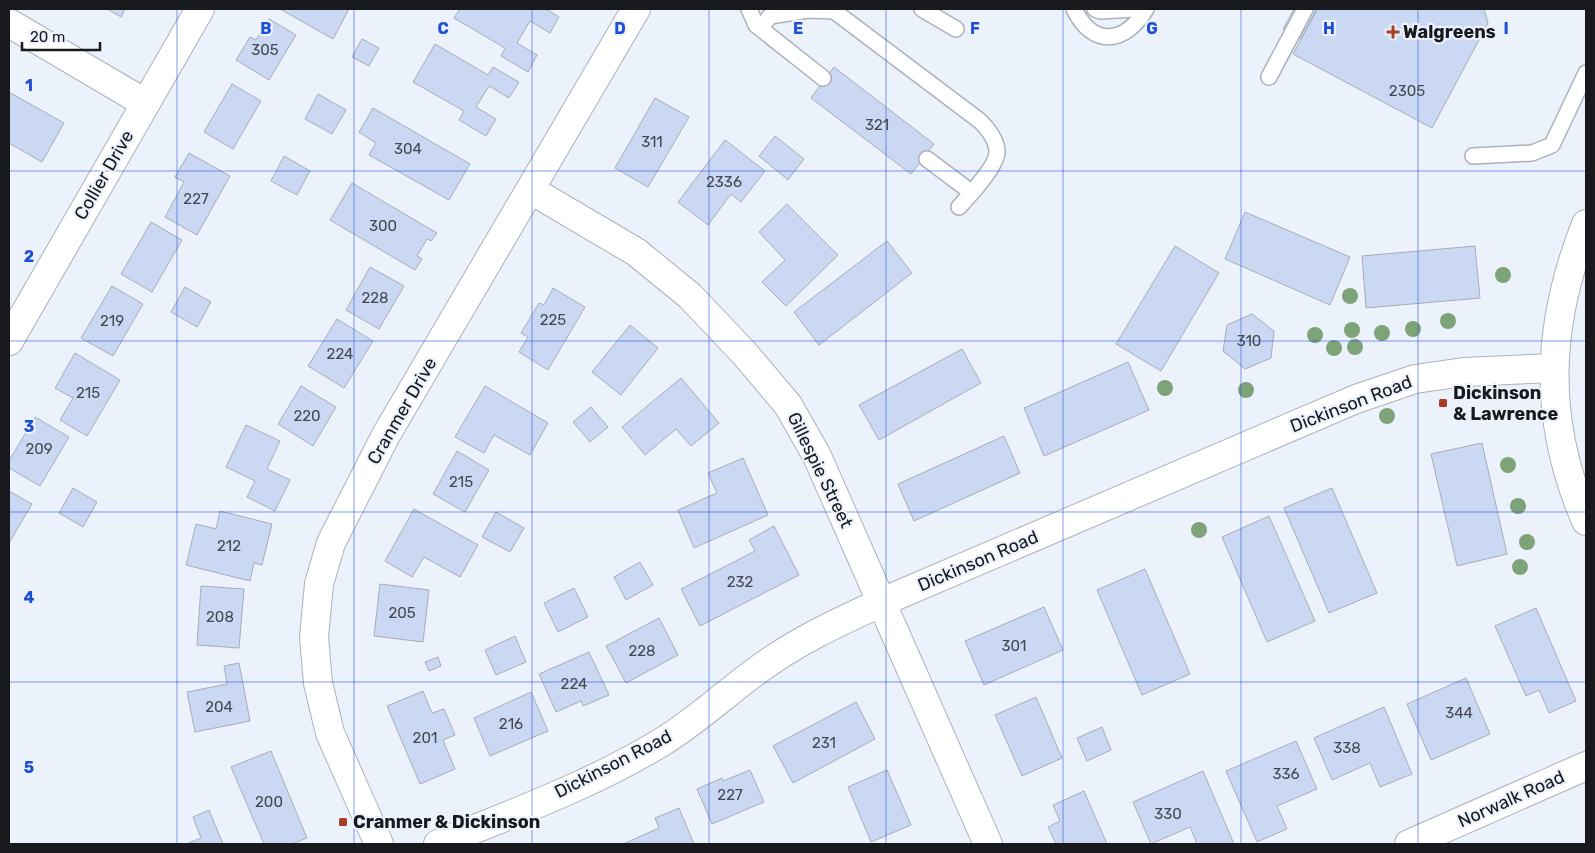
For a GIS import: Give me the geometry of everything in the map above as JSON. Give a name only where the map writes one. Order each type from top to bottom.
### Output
[{"type":"street","name":"Collier Drive","points":[[9,341],[200,9]]},
{"type":"street","name":"Cranmer Drive","points":[[379,844],[330,733],[318,683],[314,637],[319,584],[330,543],[386,435],[636,9]]},
{"type":"street","points":[[9,23],[145,103]]},
{"type":"street","name":"Gillespie Street","points":[[531,190],[636,252],[690,296],[744,353],[788,405],[817,456],[988,844]]},
{"type":"street","points":[[1586,224],[1578,245],[1557,321],[1554,368],[1554,404],[1561,445],[1574,490],[1586,521]]},
{"type":"street","name":"Dickinson Road","points":[[438,844],[555,795],[630,760],[662,742],[694,720],[763,666],[821,631],[882,602],[1378,390],[1415,379],[1464,372],[1554,368]]},
{"type":"street","name":"Norwalk Road","points":[[1409,844],[1586,766]]},
{"type":"lane","points":[[922,9],[956,29]]},
{"type":"lane","points":[[1074,9],[1079,19],[1092,34],[1105,38],[1117,36],[1128,29],[1146,9]]},
{"type":"lane","points":[[1095,9],[1100,11],[1135,9]]},
{"type":"lane","points":[[1269,77],[1305,9]]},
{"type":"lane","points":[[750,10],[756,25],[823,78]]},
{"type":"lane","points":[[761,28],[770,16],[808,10],[834,11],[928,76],[980,121],[989,131],[997,152],[994,164],[959,207]]},
{"type":"lane","points":[[1473,156],[1532,153],[1552,145],[1586,73]]},
{"type":"lane","points":[[927,159],[972,192]]},
{"type":"building","points":[[107,9],[125,9],[121,17]]},
{"type":"building","points":[[280,9],[349,9],[333,39]]},
{"type":"building","points":[[460,9],[546,9],[559,17],[550,33],[530,21],[517,43],[537,55],[528,72],[501,56],[505,48],[454,18]]},
{"type":"building","points":[[1294,9],[1317,10],[1301,39],[1283,29]]},
{"type":"building","points":[[1317,9],[1484,9],[1488,23],[1432,128],[1293,54]]},
{"type":"building","points":[[269,19],[296,35],[269,80],[236,60],[250,37],[256,40]]},
{"type":"building","points":[[362,39],[379,48],[369,66],[352,57]]},
{"type":"building","points":[[435,44],[488,75],[493,67],[519,82],[509,98],[489,86],[476,107],[496,119],[486,136],[459,120],[464,111],[413,82]]},
{"type":"building","points":[[834,67],[934,144],[911,174],[811,98]]},
{"type":"building","points":[[232,84],[261,101],[233,149],[204,132]]},
{"type":"building","points":[[9,92],[64,123],[42,162],[9,143]]},
{"type":"building","points":[[318,94],[346,110],[332,134],[305,119]]},
{"type":"building","points":[[655,98],[689,117],[648,187],[615,168]]},
{"type":"building","points":[[373,108],[470,164],[449,200],[369,155],[376,143],[359,132]]},
{"type":"building","points":[[775,136],[804,159],[788,180],[759,156]]},
{"type":"building","points":[[725,140],[765,171],[741,202],[731,194],[708,225],[678,202]]},
{"type":"building","points":[[189,153],[230,176],[197,235],[165,217],[184,182],[175,177]]},
{"type":"building","points":[[284,156],[310,171],[297,195],[271,181]]},
{"type":"building","points":[[352,183],[437,233],[431,241],[427,239],[417,256],[422,259],[415,270],[330,220]]},
{"type":"building","points":[[787,204],[838,255],[786,306],[762,282],[785,260],[759,232]]},
{"type":"building","points":[[1245,212],[1350,257],[1330,305],[1225,259]]},
{"type":"building","points":[[151,222],[182,240],[152,292],[121,274]]},
{"type":"building","points":[[887,241],[912,273],[819,345],[794,312]]},
{"type":"building","points":[[1175,246],[1219,273],[1161,371],[1116,344]]},
{"type":"building","points":[[1475,246],[1480,298],[1366,308],[1362,256]]},
{"type":"building","points":[[370,267],[404,286],[379,329],[346,310]]},
{"type":"building","points":[[112,286],[143,304],[113,356],[81,338]]},
{"type":"building","points":[[185,287],[211,302],[197,327],[171,312]]},
{"type":"building","points":[[553,288],[585,307],[548,370],[519,352],[528,337],[521,333],[539,303],[544,305]]},
{"type":"building","points":[[1252,314],[1274,331],[1271,358],[1245,369],[1223,351],[1227,325]]},
{"type":"building","points":[[337,319],[373,341],[344,388],[308,366]]},
{"type":"building","points":[[630,325],[658,348],[621,395],[592,372]]},
{"type":"building","points":[[962,349],[981,383],[879,440],[859,405]]},
{"type":"building","points":[[75,353],[120,380],[87,436],[60,420],[73,398],[55,388]]},
{"type":"building","points":[[1128,362],[1149,410],[1044,456],[1024,408]]},
{"type":"building","points":[[681,378],[719,423],[691,446],[676,429],[645,455],[622,427]]},
{"type":"building","points":[[301,386],[336,407],[313,446],[278,424]]},
{"type":"building","points":[[485,386],[548,423],[530,455],[494,435],[484,453],[455,437]]},
{"type":"building","points":[[591,407],[608,427],[590,442],[573,422]]},
{"type":"building","points":[[35,417],[69,437],[40,486],[9,468],[9,461]]},
{"type":"building","points":[[246,425],[280,441],[267,469],[290,480],[275,511],[247,497],[255,481],[226,467]]},
{"type":"building","points":[[1004,436],[1020,473],[914,521],[898,484]]},
{"type":"building","points":[[1482,443],[1507,554],[1457,566],[1431,454]]},
{"type":"building","points":[[457,451],[489,470],[465,512],[433,494]]},
{"type":"building","points":[[743,458],[768,515],[694,548],[678,510],[717,493],[708,473]]},
{"type":"building","points":[[73,488],[97,502],[83,527],[59,513]]},
{"type":"building","points":[[1332,488],[1377,593],[1329,613],[1284,508]]},
{"type":"building","points":[[9,491],[32,504],[9,543]]},
{"type":"building","points":[[414,509],[478,545],[460,577],[424,557],[412,577],[385,561]]},
{"type":"building","points":[[220,511],[272,524],[262,565],[254,563],[250,581],[186,565],[196,524],[216,529]]},
{"type":"building","points":[[496,512],[524,528],[510,552],[482,537]]},
{"type":"building","points":[[1269,516],[1315,621],[1267,642],[1222,537]]},
{"type":"building","points":[[774,526],[799,575],[700,626],[681,589],[755,551],[749,540]]},
{"type":"building","points":[[640,562],[653,585],[626,600],[614,577]]},
{"type":"building","points":[[1145,569],[1190,674],[1142,695],[1097,590]]},
{"type":"building","points":[[380,584],[429,590],[423,642],[374,636]]},
{"type":"building","points":[[201,586],[244,589],[239,648],[197,645]]},
{"type":"building","points":[[574,588],[588,617],[558,632],[544,603]]},
{"type":"building","points":[[1044,607],[1063,650],[984,685],[965,641]]},
{"type":"building","points":[[1536,608],[1576,701],[1549,713],[1539,690],[1526,696],[1495,626]]},
{"type":"building","points":[[659,618],[678,655],[626,683],[606,646]]},
{"type":"building","points":[[515,636],[526,662],[496,675],[485,650]]},
{"type":"building","points":[[589,652],[609,695],[583,706],[581,701],[556,712],[539,674]]},
{"type":"building","points":[[438,657],[441,666],[429,671],[425,662]]},
{"type":"building","points":[[239,663],[250,721],[195,732],[187,692],[227,684],[224,666]]},
{"type":"building","points":[[1466,678],[1490,734],[1431,760],[1407,704]]},
{"type":"building","points":[[423,691],[432,713],[444,709],[455,735],[443,740],[455,769],[420,784],[387,706]]},
{"type":"building","points":[[531,692],[548,731],[490,756],[474,718]]},
{"type":"building","points":[[1036,697],[1062,758],[1022,776],[995,715]]},
{"type":"building","points":[[856,702],[875,739],[793,783],[773,746]]},
{"type":"building","points":[[1384,707],[1412,774],[1380,787],[1370,763],[1332,780],[1314,738]]},
{"type":"building","points":[[1102,727],[1111,750],[1087,761],[1077,738]]},
{"type":"building","points":[[1296,741],[1317,789],[1277,806],[1287,829],[1257,842],[1226,771]]},
{"type":"building","points":[[271,751],[307,838],[292,844],[264,844],[231,767]]},
{"type":"building","points":[[750,770],[764,802],[712,824],[697,789],[722,778],[723,781]]},
{"type":"building","points":[[887,770],[911,825],[871,842],[848,787]]},
{"type":"building","points":[[1203,771],[1234,844],[1197,844],[1190,827],[1151,844],[1133,802]]},
{"type":"building","points":[[1084,791],[1107,844],[1056,844],[1048,827],[1060,821],[1053,805]]},
{"type":"building","points":[[679,808],[694,844],[623,844],[659,828],[655,818]]},
{"type":"building","points":[[209,810],[223,844],[186,844],[201,838],[193,817]]},
{"type":"place","name":"Walgreens","points":[[1393,32]]},
{"type":"place","name":"Dickinson & Lawrence","points":[[1443,403]]},
{"type":"place","name":"Cranmer & Dickinson","points":[[343,822]]}]
